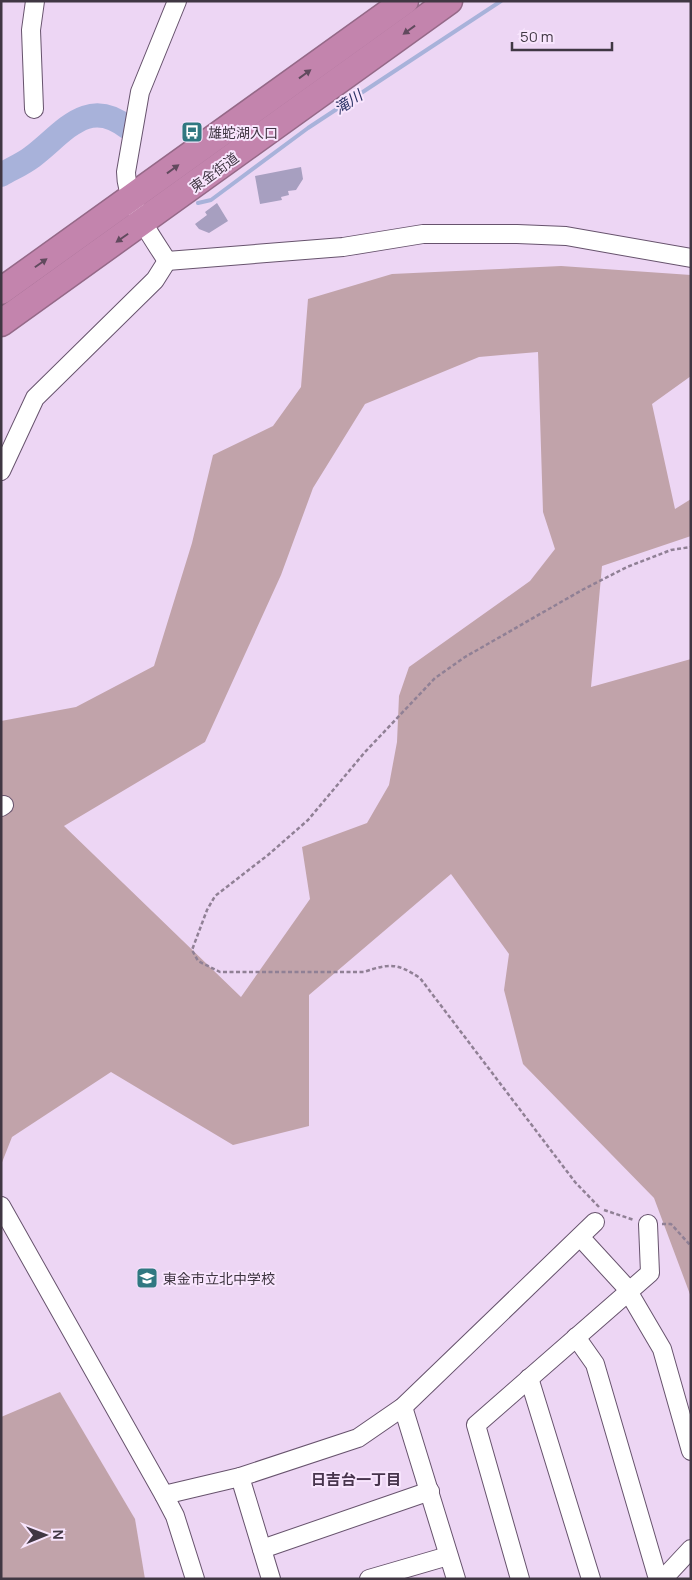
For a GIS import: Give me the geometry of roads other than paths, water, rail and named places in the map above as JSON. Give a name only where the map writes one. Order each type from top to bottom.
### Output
[{"type":"highway","name":"東金街道","points":[[1,291],[132,199],[405,1]]},
{"type":"highway","name":"東金街道","points":[[1,322],[144,222],[449,1]]},
{"type":"street","points":[[34,109],[31,30],[35,1]]},
{"type":"street","points":[[167,261],[132,199],[126,182],[126,172],[140,92],[177,1]]},
{"type":"street","points":[[167,261],[343,246],[424,234],[566,236],[691,258]]},
{"type":"street","points":[[1,471],[36,398],[155,280],[167,261]]},
{"type":"street","points":[[1,1206],[175,1516],[195,1579]]},
{"type":"street","points":[[164,1495],[240,1477],[358,1438],[403,1407],[581,1238],[595,1222]]},
{"type":"street","points":[[520,1579],[476,1425],[650,1273],[648,1224]]},
{"type":"street","points":[[581,1238],[628,1291],[662,1349],[691,1451]]},
{"type":"street","points":[[576,1337],[595,1364],[658,1579]]},
{"type":"street","points":[[529,1378],[591,1579]]},
{"type":"street","points":[[403,1407],[456,1579]]},
{"type":"street","points":[[240,1477],[271,1579]]},
{"type":"street","points":[[262,1549],[430,1491]]},
{"type":"street","points":[[662,1579],[691,1549]]},
{"type":"street","points":[[369,1579],[448,1556]]},
{"type":"waterway","name":"滝川","points":[[198,203],[211,200],[308,128],[501,1]]},
{"type":"waterway","name":"滝川","points":[[1,175],[28,160],[65,129],[88,117],[100,115],[113,119],[128,128]]},
{"type":"place","name":"雄蛇湖入口","points":[[192,132]]},
{"type":"place","name":"東金市立北中学校","points":[[147,1278]]},
{"type":"district","name":"日吉台一丁目","points":[[356,1479]]}]
